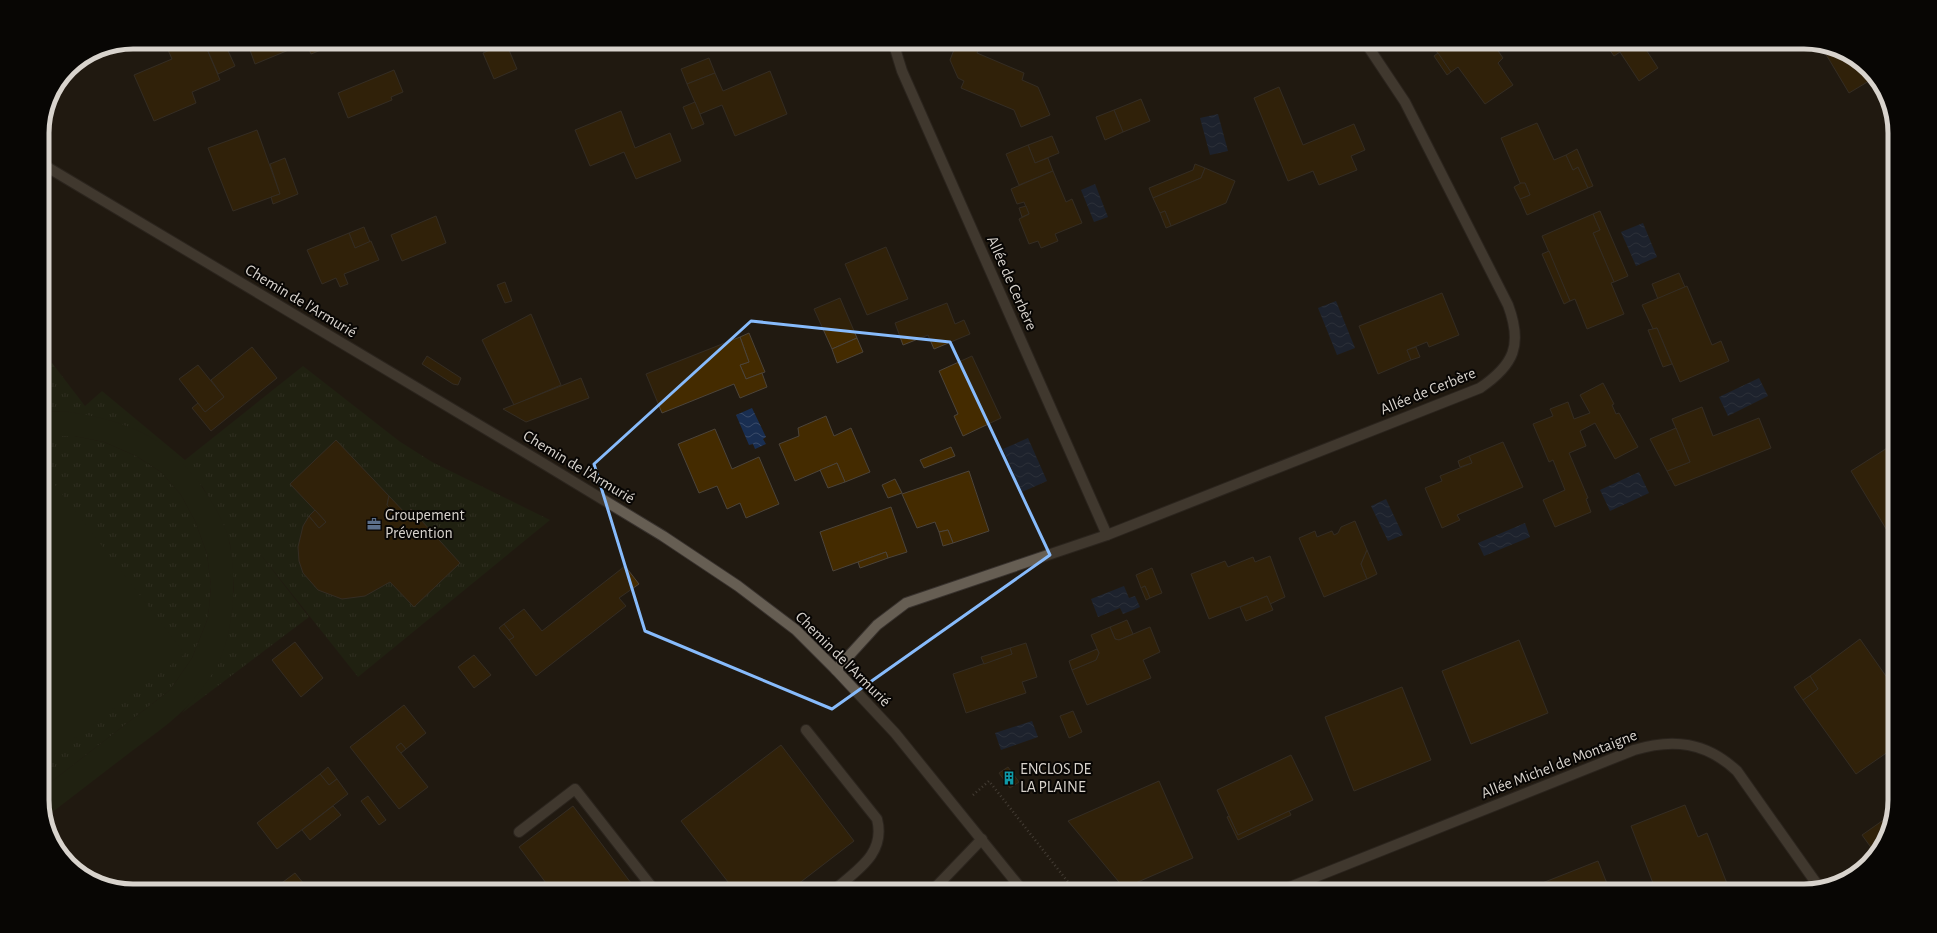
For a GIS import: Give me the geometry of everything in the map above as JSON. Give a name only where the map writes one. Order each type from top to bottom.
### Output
[{"type":"street","name":"Allée de Cerbère","points":[[895,49],[902,71],[1107,534]]},
{"type":"street","name":"Allée de Cerbère","points":[[836,670],[876,625],[906,603],[1107,534],[1480,388],[1494,379],[1507,365],[1512,354],[1515,337],[1514,322],[1508,305],[1405,102],[1370,49]]},
{"type":"street","name":"Chemin de l'Armurié","points":[[49,168],[663,536],[738,586],[796,630],[836,670],[895,733],[1017,884]]},
{"type":"street","points":[[806,730],[877,819],[880,829],[879,840],[875,851],[869,860],[841,884]]},
{"type":"street","name":"Allée Michel de Montaigne","points":[[1298,884],[1634,750],[1651,745],[1668,743],[1697,746],[1726,760],[1737,771],[1816,883]]},
{"type":"street","points":[[519,832],[575,789],[650,884]]},
{"type":"street","points":[[939,884],[982,839]]},
{"type":"path","points":[[958,809],[989,781],[1070,884]]},
{"type":"highlighted area","points":[[751,321],[950,342],[1050,555],[832,709],[645,631],[594,464]]},
{"type":"green space","points":[[52,363],[85,406],[102,391],[185,460],[303,366],[399,441],[432,462],[550,520],[358,677],[257,550],[309,617],[182,713],[201,689],[229,627],[234,588],[230,544],[218,513],[202,486],[62,411],[49,412],[49,365]]},
{"type":"green space","points":[[62,411],[88,415],[126,426],[150,437],[172,453],[194,476],[213,503],[226,531],[230,545],[233,574],[233,605],[228,636],[218,664],[202,689],[187,707],[169,723],[50,814],[49,784],[170,690],[192,658],[208,618],[211,586],[207,554],[195,521],[181,495],[161,472],[136,456],[104,442],[74,436],[49,436],[49,412]]},
{"type":"green space","points":[[49,436],[74,436],[104,442],[136,456],[161,472],[181,495],[195,521],[207,554],[211,586],[208,618],[192,658],[170,690],[49,784]]},
{"type":"green space","points":[[49,477],[185,654],[49,758]]},
{"type":"water","points":[[1218,114],[1228,151],[1210,155],[1200,118]]},
{"type":"water","points":[[1095,184],[1108,217],[1094,222],[1081,190]]},
{"type":"water","points":[[1643,223],[1657,257],[1636,266],[1621,232]]},
{"type":"water","points":[[1336,301],[1355,348],[1337,355],[1318,308]]},
{"type":"water","points":[[1759,378],[1768,396],[1728,416],[1719,397]]},
{"type":"water","points":[[752,408],[766,437],[763,439],[766,444],[755,449],[753,444],[749,445],[736,415]]},
{"type":"water","points":[[1028,438],[1047,481],[1022,492],[1003,449]]},
{"type":"water","points":[[1639,472],[1649,493],[1610,511],[1600,490]]},
{"type":"water","points":[[1386,499],[1403,535],[1388,541],[1371,506]]},
{"type":"water","points":[[1525,523],[1530,537],[1484,556],[1478,543]]},
{"type":"water","points":[[1124,586],[1129,598],[1135,596],[1140,607],[1123,614],[1120,608],[1098,617],[1091,599]]},
{"type":"water","points":[[1032,721],[1038,737],[1001,750],[995,733]]},
{"type":"building","points":[[207,49],[220,80],[192,92],[196,103],[154,121],[134,75],[172,59],[168,50]]},
{"type":"building","points":[[207,49],[227,49],[235,66],[218,74]]},
{"type":"building","points":[[252,49],[291,49],[255,64],[250,50]]},
{"type":"building","points":[[309,49],[324,49],[311,54]]},
{"type":"building","points":[[492,49],[509,49],[517,69],[494,79],[483,53]]},
{"type":"building","points":[[954,49],[979,49],[977,53],[1024,73],[1022,80],[1038,87],[1050,115],[1021,127],[1014,110],[961,88],[964,81],[958,78],[950,60]]},
{"type":"building","points":[[1435,49],[1497,49],[1503,58],[1498,63],[1513,85],[1485,104],[1458,67],[1451,72]]},
{"type":"building","points":[[1609,49],[1646,49],[1658,68],[1639,81],[1620,52],[1614,56]]},
{"type":"building","points":[[1824,52],[1846,60],[1864,73],[1870,80],[1849,93]]},
{"type":"building","points":[[1438,53],[1451,72],[1447,75],[1434,56]]},
{"type":"building","points":[[709,58],[715,73],[687,84],[681,69]]},
{"type":"building","points":[[394,70],[403,92],[391,97],[392,100],[348,118],[338,93]]},
{"type":"building","points":[[770,71],[787,114],[735,136],[722,105],[700,114],[687,84],[715,73],[723,91]]},
{"type":"building","points":[[1279,87],[1303,145],[1354,124],[1365,150],[1351,156],[1357,170],[1319,185],[1313,171],[1288,181],[1254,98]]},
{"type":"building","points":[[1141,99],[1150,121],[1123,132],[1114,110]]},
{"type":"building","points":[[695,102],[704,124],[692,129],[683,107]]},
{"type":"building","points":[[1114,110],[1123,132],[1105,140],[1096,117]]},
{"type":"building","points":[[621,111],[635,148],[670,133],[681,161],[636,179],[624,152],[590,166],[575,130]]},
{"type":"building","points":[[1537,123],[1554,160],[1566,155],[1573,170],[1578,167],[1588,188],[1527,215],[1520,199],[1530,195],[1525,183],[1521,185],[1501,138]]},
{"type":"building","points":[[257,130],[280,194],[233,211],[208,148]]},
{"type":"building","points":[[1052,136],[1059,153],[1035,163],[1028,145]]},
{"type":"building","points":[[1028,145],[1035,163],[1048,158],[1053,171],[1019,185],[1006,154]]},
{"type":"building","points":[[1577,149],[1593,186],[1588,188],[1578,167],[1573,170],[1566,155]]},
{"type":"building","points":[[285,158],[298,194],[273,204],[271,197],[280,194],[270,164]]},
{"type":"building","points":[[1195,164],[1205,168],[1201,178],[1153,198],[1149,188],[1193,170]]},
{"type":"building","points":[[1205,168],[1235,181],[1226,203],[1171,226],[1165,211],[1160,213],[1153,198],[1201,178]]},
{"type":"building","points":[[1053,171],[1066,202],[1072,199],[1082,223],[1055,234],[1058,241],[1041,248],[1038,241],[1029,244],[1019,219],[1029,214],[1024,202],[1017,204],[1011,189]]},
{"type":"building","points":[[1521,183],[1525,183],[1530,195],[1520,199],[1514,187]]},
{"type":"building","points":[[1026,206],[1029,214],[1022,217],[1019,208]]},
{"type":"building","points":[[1165,211],[1171,226],[1166,228],[1160,213]]},
{"type":"building","points":[[1600,211],[1628,276],[1614,282],[1593,233],[1600,230],[1593,214]]},
{"type":"building","points":[[1593,214],[1600,230],[1593,233],[1614,282],[1611,283],[1624,314],[1587,329],[1575,299],[1570,301],[1542,236]]},
{"type":"building","points":[[436,216],[446,243],[402,261],[391,235]]},
{"type":"building","points":[[364,227],[370,242],[355,248],[349,233]]},
{"type":"building","points":[[349,233],[355,248],[371,241],[379,260],[344,274],[348,284],[340,287],[336,278],[322,284],[307,250]]},
{"type":"building","points":[[886,247],[908,299],[867,315],[845,264]]},
{"type":"building","points":[[1549,251],[1570,301],[1564,304],[1542,254]]},
{"type":"building","points":[[1679,273],[1685,287],[1658,299],[1652,284]]},
{"type":"building","points":[[505,282],[512,301],[505,303],[497,285]]},
{"type":"building","points":[[1687,286],[1712,345],[1721,341],[1729,361],[1680,382],[1657,328],[1653,329],[1642,305]]},
{"type":"building","points":[[1442,293],[1459,335],[1429,347],[1427,342],[1407,350],[1411,360],[1378,374],[1359,326]]},
{"type":"building","points":[[840,298],[857,338],[832,349],[814,309]]},
{"type":"building","points":[[947,303],[955,324],[964,320],[970,334],[934,349],[928,335],[903,345],[895,323]]},
{"type":"building","points":[[531,314],[561,385],[514,405],[482,340]]},
{"type":"building","points":[[1657,328],[1672,364],[1663,367],[1648,330]]},
{"type":"building","points":[[749,333],[765,372],[746,379],[740,365],[749,362],[740,337]]},
{"type":"building","points":[[740,337],[749,362],[740,365],[746,379],[762,373],[767,387],[740,398],[734,384],[662,413],[646,374]]},
{"type":"building","points":[[857,338],[863,352],[837,363],[832,349]]},
{"type":"building","points":[[252,347],[277,378],[211,431],[192,408],[198,403],[205,412],[224,397],[211,380]]},
{"type":"building","points":[[1416,347],[1420,357],[1411,360],[1407,350]]},
{"type":"building","points":[[427,356],[461,378],[458,385],[453,384],[422,364]]},
{"type":"building","points":[[972,356],[1001,418],[963,436],[954,416],[958,414],[939,371]]},
{"type":"building","points":[[198,365],[224,397],[205,412],[179,379]]},
{"type":"building","points":[[581,378],[589,398],[526,422],[503,409]]},
{"type":"building","points":[[1603,383],[1614,404],[1612,405],[1616,414],[1619,413],[1638,447],[1615,459],[1595,423],[1580,431],[1586,446],[1569,453],[1588,498],[1586,499],[1591,512],[1555,527],[1543,500],[1565,490],[1553,460],[1549,462],[1533,424],[1553,416],[1550,409],[1568,402],[1574,419],[1590,413],[1580,395]]},
{"type":"building","points":[[1702,407],[1713,436],[1759,418],[1771,448],[1675,486],[1667,471],[1690,462],[1672,419]]},
{"type":"building","points":[[826,416],[834,436],[851,428],[870,472],[845,482],[837,463],[795,481],[779,444],[799,436],[798,428]]},
{"type":"building","points":[[1676,428],[1690,462],[1667,471],[1650,439]]},
{"type":"building","points":[[715,429],[732,469],[759,457],[779,504],[746,518],[740,503],[727,509],[717,486],[699,493],[678,444]]},
{"type":"building","name":"Groupement Prévention","points":[[336,440],[389,496],[387,505],[397,515],[406,514],[411,509],[460,563],[414,607],[390,582],[365,596],[342,599],[318,590],[303,573],[299,561],[298,547],[303,526],[309,516],[319,528],[326,522],[290,484]]},
{"type":"building","points":[[1503,442],[1523,487],[1457,515],[1460,520],[1442,528],[1425,488],[1442,481],[1440,476],[1472,463],[1469,456]]},
{"type":"building","points":[[951,447],[955,456],[924,468],[920,460]]},
{"type":"building","points":[[1888,447],[1888,532],[1851,471]]},
{"type":"building","points":[[1469,456],[1472,463],[1460,467],[1458,461]]},
{"type":"building","points":[[837,463],[845,482],[828,488],[820,470]]},
{"type":"building","points":[[969,471],[989,531],[953,543],[948,530],[939,532],[935,522],[917,528],[902,494]]},
{"type":"building","points":[[895,479],[902,493],[888,498],[882,485]]},
{"type":"building","points":[[389,496],[406,514],[397,515],[387,505]]},
{"type":"building","points":[[891,507],[907,552],[888,558],[886,552],[833,571],[820,532]]},
{"type":"building","points":[[315,510],[326,522],[319,528],[309,516]]},
{"type":"building","points":[[1355,521],[1367,550],[1361,564],[1367,579],[1324,597],[1299,538],[1315,531],[1317,537],[1332,531],[1334,535],[1338,533],[1341,527]]},
{"type":"building","points":[[948,530],[953,543],[943,546],[939,532]]},
{"type":"building","points":[[1367,550],[1377,574],[1367,579],[1361,564]]},
{"type":"building","points":[[886,552],[888,558],[860,568],[858,562]]},
{"type":"building","points":[[1270,556],[1285,597],[1270,604],[1267,596],[1209,619],[1191,574],[1225,561],[1228,567],[1253,557],[1255,562]]},
{"type":"building","points":[[625,566],[639,584],[619,598],[626,606],[536,676],[509,640],[514,637],[504,624],[524,609],[542,631]]},
{"type":"building","points":[[1152,568],[1162,593],[1150,598],[1145,586],[1141,588],[1136,575]]},
{"type":"building","points":[[1145,586],[1150,598],[1146,600],[1141,588]]},
{"type":"building","points":[[1267,596],[1273,610],[1246,621],[1240,607]]},
{"type":"building","points":[[1127,620],[1133,634],[1119,640],[1115,639],[1110,627]]},
{"type":"building","points":[[504,624],[514,637],[509,640],[499,628]]},
{"type":"building","points":[[1110,627],[1115,639],[1119,640],[1150,627],[1160,652],[1143,660],[1151,678],[1087,705],[1072,670],[1096,660],[1099,653],[1091,635]]},
{"type":"building","points":[[1860,639],[1888,679],[1888,752],[1856,774],[1803,700],[1818,689],[1810,676]]},
{"type":"building","points":[[1519,640],[1548,713],[1471,744],[1442,671]]},
{"type":"building","points":[[295,642],[323,678],[301,697],[272,660]]},
{"type":"building","points":[[1026,643],[1037,677],[1022,682],[1026,693],[966,713],[953,674],[1012,654],[1010,648]]},
{"type":"building","points":[[1010,648],[1012,654],[984,664],[981,657]]},
{"type":"building","points":[[1097,649],[1099,653],[1096,660],[1072,670],[1069,661]]},
{"type":"building","points":[[474,655],[491,675],[474,688],[458,667]]},
{"type":"building","points":[[1810,676],[1818,689],[1803,700],[1794,687]]},
{"type":"building","points":[[1402,687],[1431,760],[1354,791],[1325,717]]},
{"type":"building","points":[[404,705],[426,733],[406,749],[401,743],[396,747],[428,787],[399,809],[350,747]]},
{"type":"building","points":[[1073,711],[1082,732],[1069,738],[1060,716]]},
{"type":"building","points":[[401,743],[406,749],[401,753],[396,747]]},
{"type":"building","points":[[781,745],[854,841],[798,884],[730,884],[681,821]]},
{"type":"building","points":[[1291,755],[1313,800],[1238,835],[1217,790]]},
{"type":"building","points":[[328,767],[337,779],[329,785],[320,774]]},
{"type":"building","name":"ENCLOS DE LA PLAINE","points":[[1008,767],[1019,782],[1010,788],[999,773]]},
{"type":"building","points":[[320,774],[329,785],[337,779],[348,794],[277,849],[257,823]]},
{"type":"building","points":[[1159,781],[1193,858],[1133,884],[1121,884],[1068,821]]},
{"type":"building","points":[[368,796],[386,820],[379,825],[361,801]]},
{"type":"building","points":[[1685,805],[1698,837],[1707,833],[1727,884],[1653,884],[1631,826]]},
{"type":"building","points":[[333,806],[341,815],[310,840],[302,830]]},
{"type":"building","points":[[573,806],[632,884],[547,884],[519,847]]},
{"type":"building","points":[[1289,811],[1291,815],[1238,840],[1227,817],[1229,816],[1238,835]]},
{"type":"building","points":[[1886,818],[1882,832],[1872,849],[1862,835]]},
{"type":"building","points":[[1598,861],[1607,884],[1540,884]]},
{"type":"building","points":[[295,873],[304,884],[280,884]]},
{"type":"place","name":"Groupement Prévention","points":[[374,524]]},
{"type":"place","name":"ENCLOS DE LA PLAINE","points":[[1009,778]]}]
